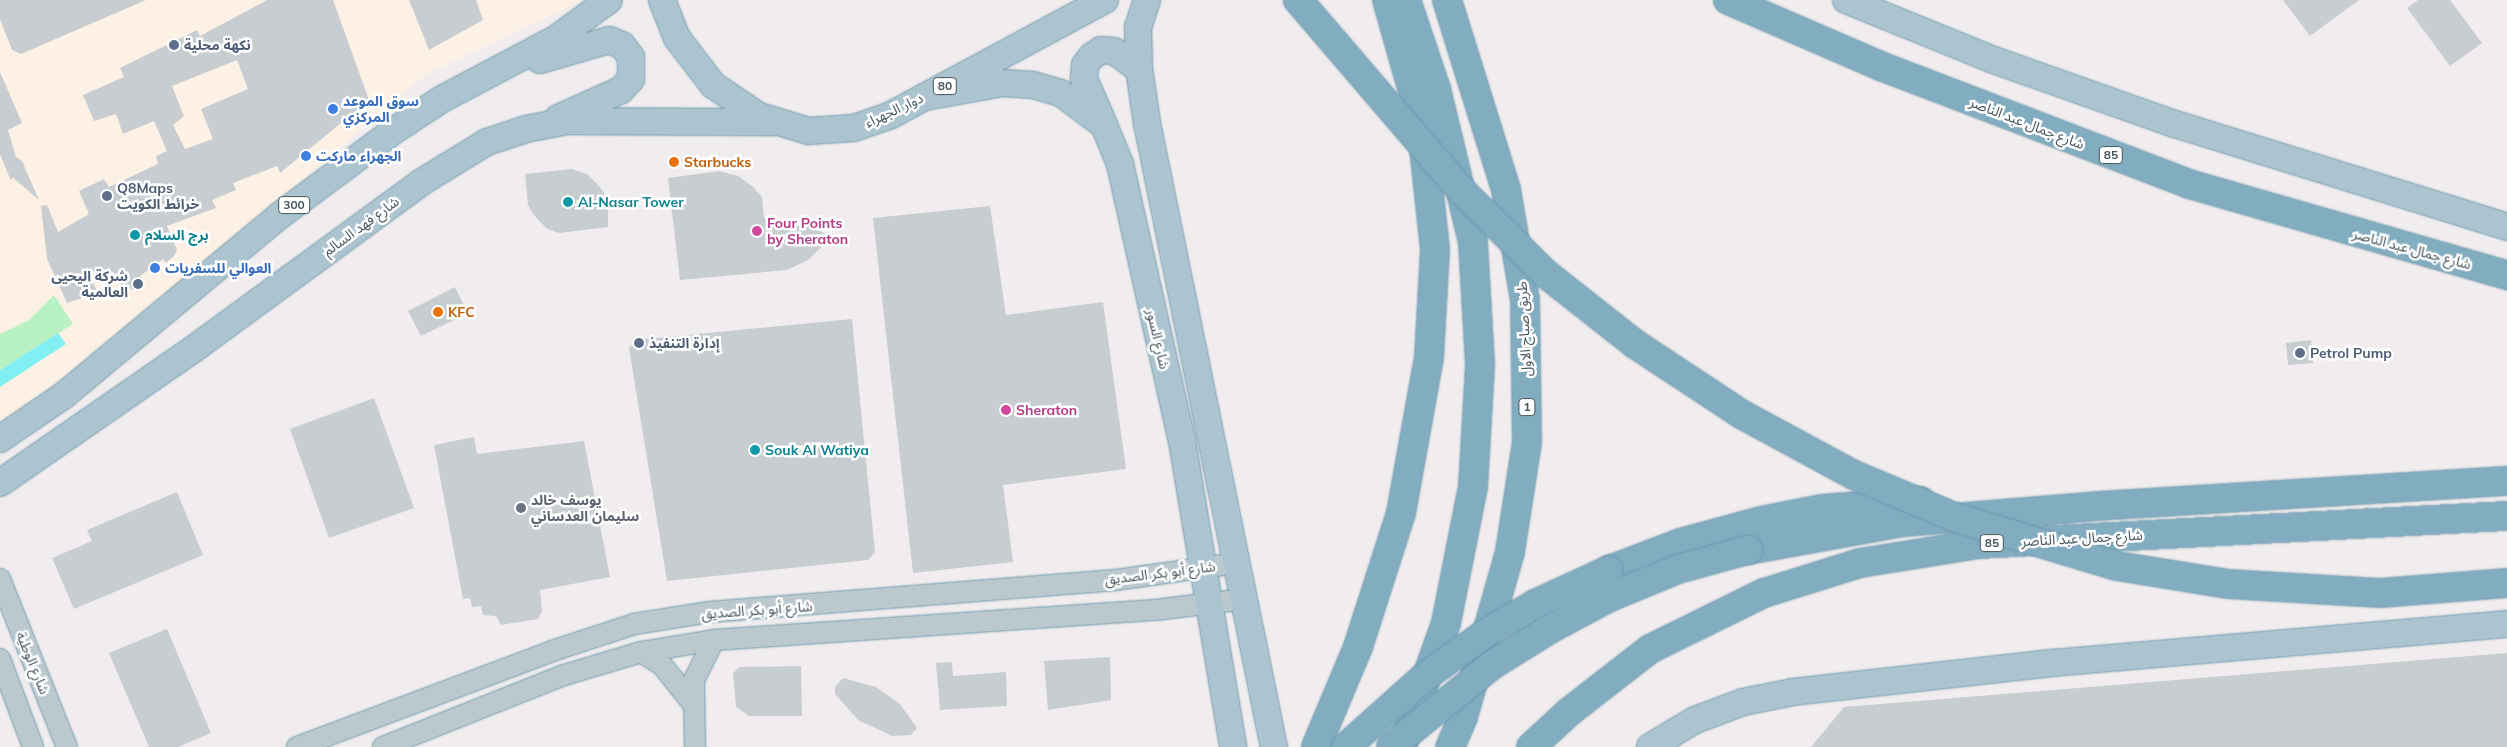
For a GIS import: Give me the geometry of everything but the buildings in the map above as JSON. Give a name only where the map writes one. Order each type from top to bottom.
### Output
[{"type":"highway","points":[[1298,0],[1458,187],[1546,274],[1635,344],[1741,414],[1854,475],[1957,518],[2116,566],[2228,584],[2380,593],[2507,583]]},
{"type":"highway","points":[[1316,747],[1351,665],[1401,513],[1429,357],[1435,249],[1423,139],[1387,0]]},
{"type":"highway","points":[[1401,747],[1446,623],[1473,487],[1480,364],[1474,242],[1436,89],[1406,0]]},
{"type":"highway","name":"طريق صباح الاول","points":[[1447,0],[1506,190],[1525,300],[1527,442],[1510,552],[1462,718],[1450,747]]},
{"type":"highway","name":"شارع جمال عبد الناصر","points":[[1728,0],[1891,70],[2188,184],[2507,275]]},
{"type":"highway","points":[[1391,747],[1492,665],[1550,629],[1610,597],[1670,572],[1748,550],[1904,522],[2507,481]]},
{"type":"highway","points":[[1346,747],[1422,679],[1483,635],[1534,604],[1610,570],[1718,532],[1863,504],[2154,493],[2235,498]]},
{"type":"highway","name":"شارع جمال عبد الناصر","points":[[1531,747],[1568,712],[1650,649],[1764,593],[1860,563],[1979,544],[2507,516]]},
{"type":"main road","name":"300","points":[[0,439],[63,396],[279,216],[392,132],[442,99],[575,27],[609,0]]},
{"type":"main road","name":"دوار الجهراء","points":[[662,0],[677,38],[699,71],[728,98],[774,122],[808,131],[854,128],[925,97],[1105,0]]},
{"type":"main road","points":[[1147,0],[1138,27],[1139,69],[1274,747]]},
{"type":"main road","points":[[1848,0],[1994,60],[2175,124],[2507,227]]},
{"type":"main road","points":[[505,66],[562,54],[600,40],[615,41],[627,50],[633,70],[621,90],[544,124]]},
{"type":"main road","name":"شارع السور","points":[[1139,69],[1108,51],[1091,56],[1085,65],[1084,80],[1120,164],[1182,441],[1211,604],[1233,747]]},
{"type":"main road","points":[[925,97],[1002,83],[1033,85],[1061,93],[1104,125]]},
{"type":"main road","name":"شارع فهد السالم","points":[[3,484],[199,345],[420,183],[487,142],[544,124],[774,122]]},
{"type":"main road","points":[[1650,747],[1695,720],[1743,702],[1793,692],[2072,661],[2507,624]]},
{"type":"street","points":[[2455,211],[2507,219]]},
{"type":"street","name":"شارع أبو بكر الصديق","points":[[297,747],[552,651],[634,624],[710,612],[902,600],[1237,563]]},
{"type":"street","name":"شارع الوطية","points":[[0,579],[67,747]]},
{"type":"street","name":"شارع أبو بكر الصديق","points":[[382,747],[561,676],[641,652],[714,640],[1211,604],[1244,599]]},
{"type":"street","points":[[695,747],[692,703],[694,680],[714,640]]},
{"type":"street","points":[[641,652],[662,665],[692,703]]},
{"type":"street","name":"شارع الوطية","points":[[0,659],[33,747]]},
{"type":"shaded area","points":[[0,0],[582,0],[425,75],[97,354],[0,423]]},
{"type":"green space","points":[[54,295],[73,324],[0,370],[0,334],[29,320]]},
{"type":"water","points":[[58,333],[66,344],[0,387],[0,370]]},
{"type":"place","name":"نكهة محلية","points":[[174,45]]},
{"type":"place","name":"سوق الموعد المركزي","points":[[333,109]]},
{"type":"place","name":"الجهراء ماركت","points":[[306,156]]},
{"type":"place","name":"Starbucks","points":[[674,162]]},
{"type":"place","name":"Q8Maps خرائط الكويت","points":[[107,196]]},
{"type":"place","name":"Al-Nasar Tower","points":[[568,202]]},
{"type":"place","name":"Four Points by Sheraton","points":[[757,231]]},
{"type":"place","name":"برج السلام","points":[[135,235]]},
{"type":"place","name":"العوالي للسفريات","points":[[155,268]]},
{"type":"place","name":"شركة اليحيى العالمية","points":[[138,284]]},
{"type":"place","name":"KFC","points":[[438,312]]},
{"type":"place","name":"إدارة التنفيذ","points":[[639,343]]},
{"type":"place","name":"Petrol Pump","points":[[2300,353]]},
{"type":"place","name":"Sheraton","points":[[1006,410]]},
{"type":"place","name":"Souk Al Watiya","points":[[755,450]]},
{"type":"place","name":"يوسف خالد سليمان العدساني","points":[[521,508]]}]
